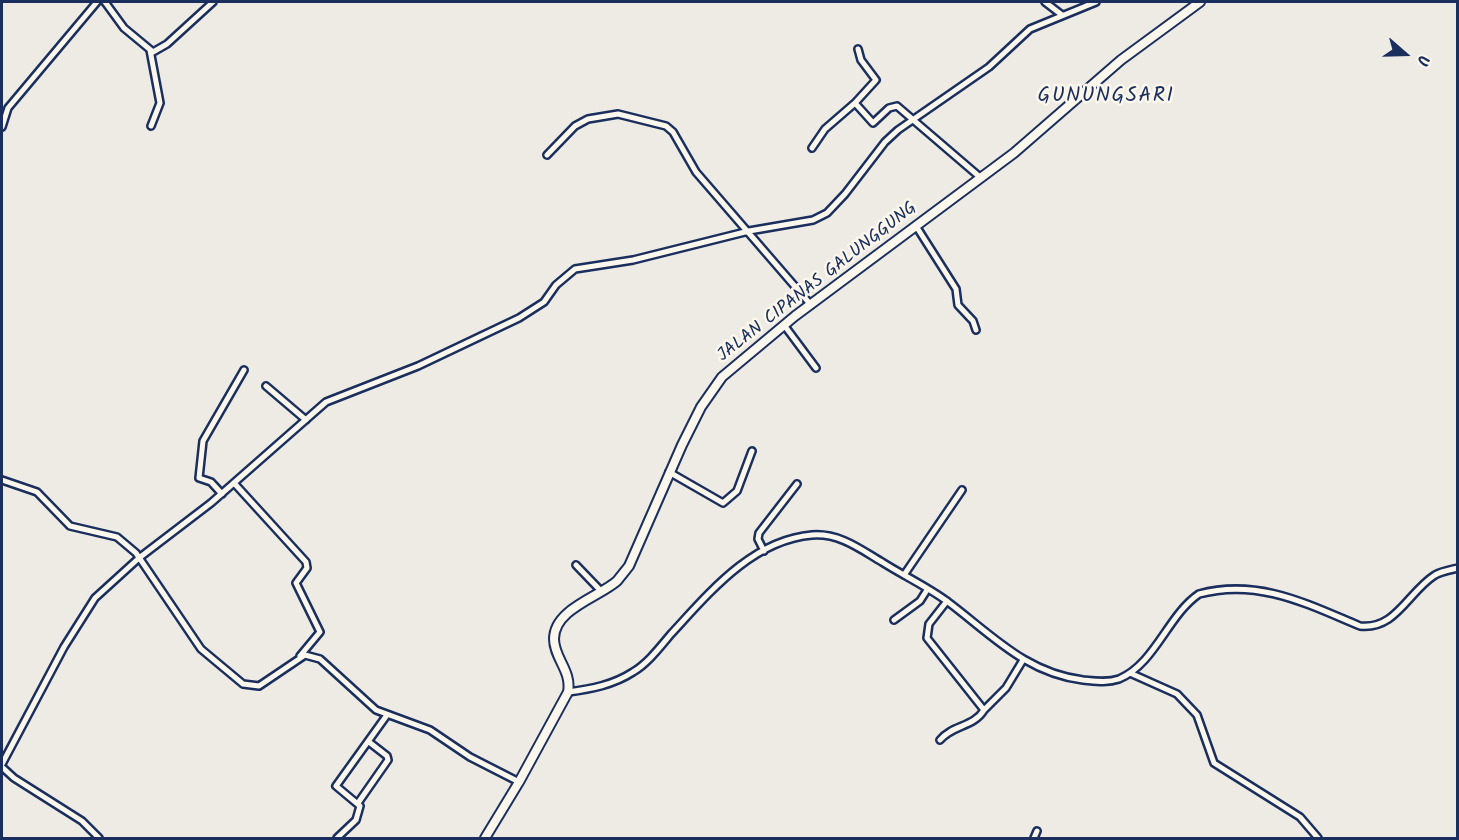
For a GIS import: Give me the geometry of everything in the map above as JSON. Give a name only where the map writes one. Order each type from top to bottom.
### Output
[{"type":"street","points":[[2,127],[8,108],[97,2]]},
{"type":"street","points":[[105,2],[124,28],[153,52],[167,44],[213,2]]},
{"type":"street","points":[[1045,2],[1062,15]]},
{"type":"street","points":[[99,838],[82,821],[14,778],[4,767],[64,647],[95,598],[139,558],[157,547],[222,494],[326,402],[418,366],[519,318],[544,302],[556,285],[575,269],[633,260],[749,231],[813,220],[827,213],[845,194],[885,142],[914,119],[989,67],[1030,29],[1096,2]]},
{"type":"street","name":"JALAN CIPANAS GALUNGGUNG","points":[[568,692],[568,675],[555,646],[554,637],[558,626],[572,611],[616,581],[629,566],[673,474],[701,407],[722,377],[811,304],[1014,153],[1121,60],[1200,2]]},
{"type":"street","points":[[812,148],[825,129],[876,81],[861,60],[858,49]]},
{"type":"street","points":[[150,50],[160,103],[151,126]]},
{"type":"street","points":[[855,103],[873,123],[894,106],[914,119],[981,178]]},
{"type":"street","points":[[547,155],[575,126],[588,119],[618,114],[662,124],[673,132],[696,172],[811,304]]},
{"type":"street","points":[[916,226],[956,289],[958,305],[973,321],[976,330]]},
{"type":"street","points":[[784,325],[816,368]]},
{"type":"street","points":[[222,494],[211,482],[199,477],[202,446],[244,370]]},
{"type":"street","points":[[266,386],[306,420]]},
{"type":"street","points":[[673,474],[723,503],[736,493],[752,450]]},
{"type":"street","points":[[2,480],[37,492],[70,526],[117,537],[139,558],[201,649],[243,684],[259,686],[305,656],[320,659],[336,671],[351,689],[387,715],[430,730],[470,757],[519,782]]},
{"type":"street","points":[[234,483],[307,565],[296,583],[320,633],[294,662]]},
{"type":"street","points":[[764,551],[758,539],[759,533],[797,484]]},
{"type":"street","points":[[904,575],[962,490]]},
{"type":"street","points":[[485,838],[519,782],[568,692],[604,686],[634,672],[708,594],[747,560],[783,541],[812,535],[833,536],[853,544],[947,602],[1023,660],[1061,677],[1107,682],[1130,673],[1199,594],[1272,591],[1360,626],[1372,627],[1390,619],[1436,574],[1458,568]]},
{"type":"street","points":[[576,565],[601,591]]},
{"type":"street","points":[[894,621],[920,601],[927,590]]},
{"type":"street","points":[[947,602],[929,624],[927,638],[984,710]]},
{"type":"street","points":[[940,740],[949,731],[978,719],[1006,688],[1023,660]]},
{"type":"street","points":[[1130,673],[1177,694],[1197,715],[1214,763],[1300,817],[1318,838]]},
{"type":"street","points":[[337,838],[357,817],[360,807],[336,786],[387,715]]},
{"type":"street","points":[[358,803],[388,760],[387,756],[369,742]]},
{"type":"street","points":[[1034,838],[1037,831]]},
{"type":"district","name":"GUNUNGSARI","points":[[1106,97]]}]
